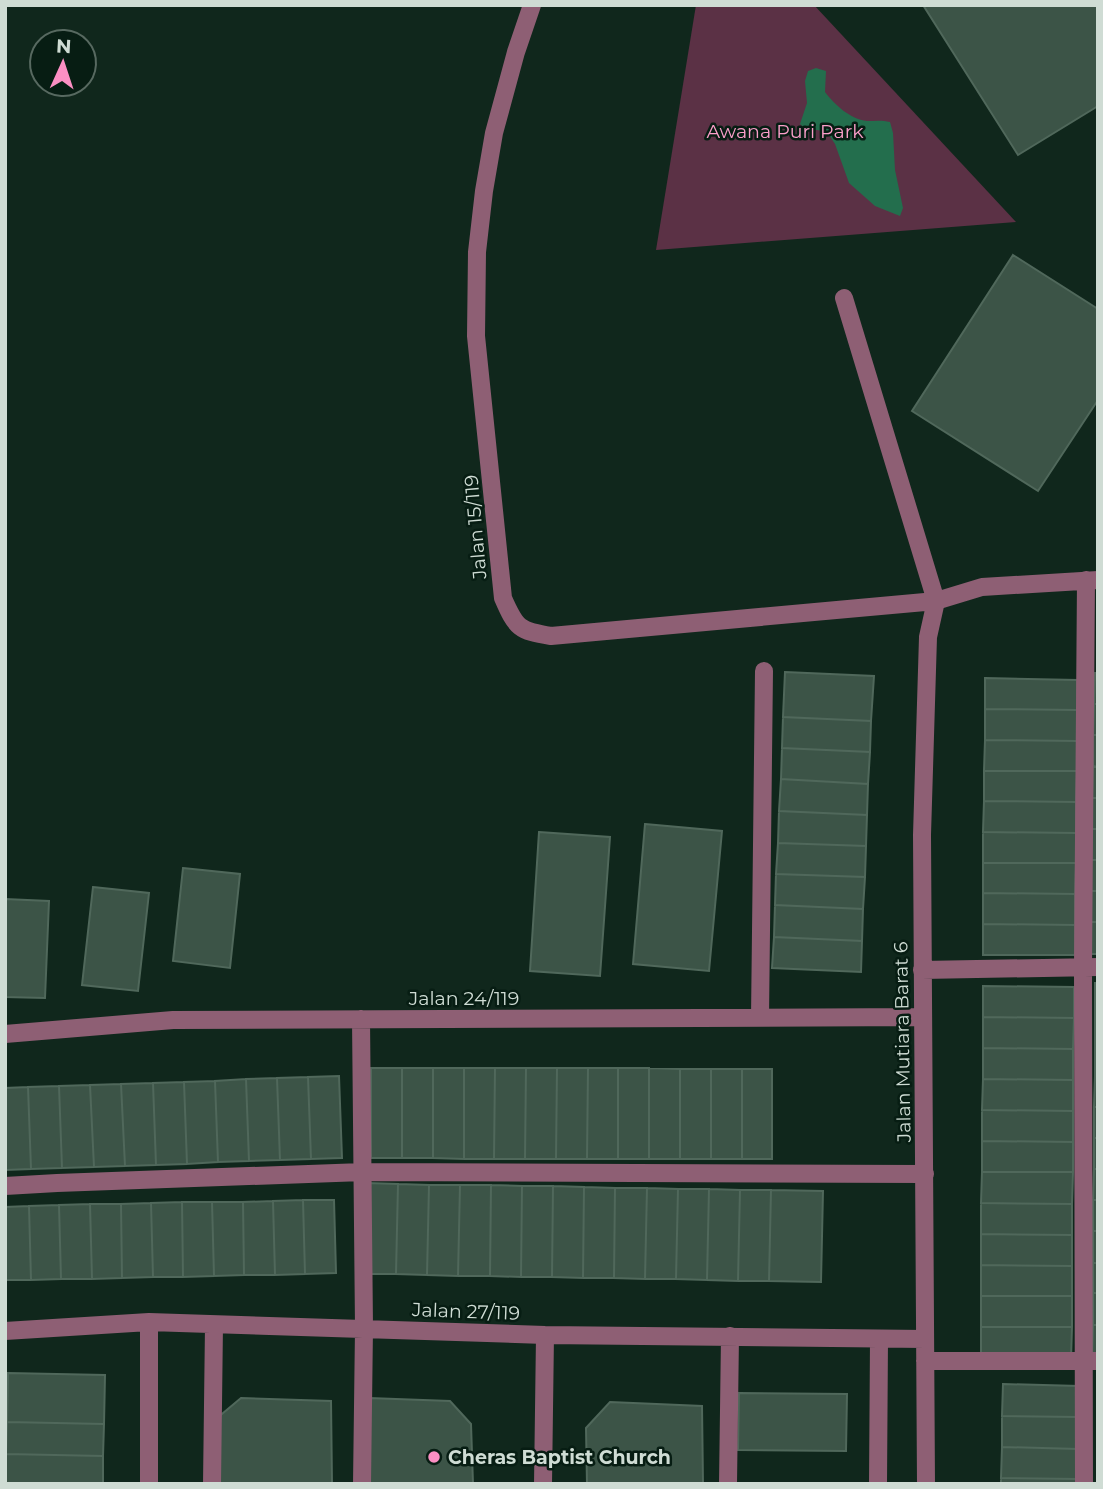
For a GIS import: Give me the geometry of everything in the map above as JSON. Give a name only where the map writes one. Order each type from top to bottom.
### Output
[{"type":"street","name":"Jalan 15/119","points":[[532,5],[494,134],[477,252],[476,336],[503,598],[513,620],[528,632],[551,636],[936,601],[982,587],[1092,580]]},
{"type":"street","points":[[844,298],[936,601]]},
{"type":"street","points":[[1084,1484],[1091,1361],[1092,580]]},
{"type":"street","name":"Jalan Mutiara Barat 6","points":[[926,1484],[922,835],[928,637],[936,601]]},
{"type":"street","points":[[760,1018],[764,671]]},
{"type":"street","points":[[922,970],[1090,967]]},
{"type":"street","name":"Jalan 24/119","points":[[5,1034],[173,1020],[923,1017]]},
{"type":"street","points":[[361,1019],[365,1328],[362,1484]]},
{"type":"street","points":[[5,1186],[363,1172],[925,1174]]},
{"type":"street","points":[[149,1322],[149,1484]]},
{"type":"street","name":"Jalan 27/119","points":[[5,1331],[149,1322],[545,1335],[925,1339]]},
{"type":"street","points":[[212,1484],[214,1325]]},
{"type":"street","points":[[544,1484],[545,1335]]},
{"type":"street","points":[[729,1484],[730,1336]]},
{"type":"street","points":[[878,1484],[879,1339]]},
{"type":"street","points":[[925,1361],[1091,1361]]},
{"type":"green space","name":"Awana Puri Park","points":[[696,5],[814,5],[1016,222],[656,250]]},
{"type":"shaded area","points":[[816,68],[826,71],[825,92],[843,111],[861,120],[890,122],[895,170],[903,208],[900,216],[875,206],[849,183],[835,144],[827,132],[806,130],[800,124],[807,103],[805,81],[808,71]]},
{"type":"building","points":[[923,5],[1097,5],[1098,106],[1018,155]]},
{"type":"building","points":[[1013,255],[1098,309],[1098,400],[1038,491],[912,411]]},
{"type":"building","points":[[785,672],[874,676],[871,721],[783,717]]},
{"type":"building","points":[[1095,673],[1098,673],[1098,704],[1094,704]]},
{"type":"building","points":[[985,678],[1077,680],[1077,710],[985,709]]},
{"type":"building","points":[[1094,704],[1098,704],[1098,735],[1093,735]]},
{"type":"building","points":[[985,709],[1077,710],[1077,741],[985,740]]},
{"type":"building","points":[[783,717],[871,721],[870,752],[782,748]]},
{"type":"building","points":[[1093,735],[1098,735],[1098,767],[1093,766]]},
{"type":"building","points":[[985,740],[1077,741],[1077,771],[984,771]]},
{"type":"building","points":[[782,748],[870,752],[868,784],[781,779]]},
{"type":"building","points":[[1093,766],[1098,767],[1098,798],[1092,798]]},
{"type":"building","points":[[984,771],[1077,771],[1076,802],[984,801]]},
{"type":"building","points":[[781,779],[868,784],[867,815],[779,811]]},
{"type":"building","points":[[1092,798],[1098,798],[1098,829],[1092,829]]},
{"type":"building","points":[[984,801],[1076,802],[1076,833],[983,832]]},
{"type":"building","points":[[779,811],[867,815],[866,846],[778,843]]},
{"type":"building","points":[[645,824],[722,831],[709,971],[633,964]]},
{"type":"building","points":[[1092,829],[1098,829],[1098,860],[1091,860]]},
{"type":"building","points":[[539,832],[610,837],[600,976],[530,971]]},
{"type":"building","points":[[983,832],[1076,833],[1076,863],[983,863]]},
{"type":"building","points":[[778,843],[866,846],[865,877],[776,874]]},
{"type":"building","points":[[1091,860],[1098,860],[1098,891],[1090,891]]},
{"type":"building","points":[[983,863],[1076,863],[1075,894],[983,893]]},
{"type":"building","points":[[183,868],[240,874],[230,968],[173,961]]},
{"type":"building","points":[[776,874],[865,877],[863,909],[775,905]]},
{"type":"building","points":[[93,887],[149,893],[138,991],[82,985]]},
{"type":"building","points":[[1090,891],[1098,891],[1098,922],[1090,922]]},
{"type":"building","points":[[983,893],[1075,894],[1075,925],[983,924]]},
{"type":"building","points":[[5,899],[49,901],[45,998],[5,997]]},
{"type":"building","points":[[775,905],[863,909],[862,941],[774,937]]},
{"type":"building","points":[[1090,922],[1098,922],[1098,954],[1089,954]]},
{"type":"building","points":[[983,924],[1075,925],[1075,955],[983,955]]},
{"type":"building","points":[[774,937],[862,941],[861,972],[772,968]]},
{"type":"building","points":[[1095,983],[1098,983],[1098,1014],[1095,1014]]},
{"type":"building","points":[[983,986],[1074,987],[1074,1018],[983,1017]]},
{"type":"building","points":[[1095,1014],[1098,1014],[1098,1045],[1095,1045]]},
{"type":"building","points":[[983,1017],[1074,1018],[1073,1049],[983,1048]]},
{"type":"building","points":[[1095,1045],[1098,1045],[1098,1076],[1095,1076]]},
{"type":"building","points":[[983,1048],[1073,1049],[1073,1080],[983,1079]]},
{"type":"building","points":[[371,1068],[402,1068],[402,1158],[371,1158]]},
{"type":"building","points":[[402,1068],[433,1068],[433,1158],[402,1158]]},
{"type":"building","points":[[433,1068],[464,1068],[464,1159],[433,1158]]},
{"type":"building","points":[[464,1068],[495,1068],[494,1159],[464,1159]]},
{"type":"building","points":[[495,1068],[526,1068],[525,1159],[494,1159]]},
{"type":"building","points":[[526,1068],[557,1068],[556,1159],[525,1159]]},
{"type":"building","points":[[557,1068],[588,1068],[587,1159],[556,1159]]},
{"type":"building","points":[[588,1068],[618,1068],[618,1159],[587,1159]]},
{"type":"building","points":[[618,1068],[649,1068],[649,1159],[618,1159]]},
{"type":"building","points":[[649,1068],[680,1069],[680,1159],[649,1159]]},
{"type":"building","points":[[680,1069],[711,1069],[711,1159],[680,1159]]},
{"type":"building","points":[[711,1069],[742,1069],[742,1159],[711,1159]]},
{"type":"building","points":[[742,1069],[772,1069],[772,1159],[742,1159]]},
{"type":"building","points":[[339,1076],[342,1158],[311,1159],[308,1077]]},
{"type":"building","points":[[1095,1076],[1098,1076],[1098,1107],[1094,1107]]},
{"type":"building","points":[[308,1077],[311,1159],[280,1160],[277,1078]]},
{"type":"building","points":[[277,1078],[280,1160],[249,1161],[246,1079]]},
{"type":"building","points":[[246,1079],[249,1161],[218,1162],[215,1081]]},
{"type":"building","points":[[983,1079],[1073,1080],[1073,1111],[982,1110]]},
{"type":"building","points":[[215,1081],[218,1162],[187,1164],[184,1082]]},
{"type":"building","points":[[184,1082],[187,1164],[156,1165],[153,1083]]},
{"type":"building","points":[[153,1083],[156,1165],[125,1166],[121,1084]]},
{"type":"building","points":[[121,1084],[125,1166],[94,1167],[90,1085]]},
{"type":"building","points":[[90,1085],[94,1167],[62,1168],[59,1086]]},
{"type":"building","points":[[59,1086],[62,1168],[31,1169],[28,1087]]},
{"type":"building","points":[[28,1087],[31,1169],[5,1170],[5,1088]]},
{"type":"building","points":[[1094,1107],[1098,1107],[1098,1138],[1094,1138]]},
{"type":"building","points":[[982,1110],[1073,1111],[1073,1142],[982,1141]]},
{"type":"building","points":[[1094,1138],[1098,1138],[1098,1169],[1094,1169]]},
{"type":"building","points":[[982,1141],[1073,1142],[1073,1172],[982,1172]]},
{"type":"building","points":[[1094,1169],[1098,1169],[1098,1200],[1093,1200]]},
{"type":"building","points":[[982,1172],[1073,1172],[1072,1204],[981,1203]]},
{"type":"building","points":[[367,1183],[398,1184],[396,1274],[365,1274]]},
{"type":"building","points":[[398,1184],[429,1185],[427,1275],[396,1274]]},
{"type":"building","points":[[429,1185],[460,1185],[458,1276],[427,1275]]},
{"type":"building","points":[[460,1185],[491,1185],[490,1276],[458,1276]]},
{"type":"building","points":[[491,1185],[522,1186],[521,1277],[490,1276]]},
{"type":"building","points":[[522,1186],[553,1186],[552,1277],[521,1277]]},
{"type":"building","points":[[553,1186],[584,1187],[583,1278],[552,1277]]},
{"type":"building","points":[[584,1187],[615,1188],[614,1278],[583,1278]]},
{"type":"building","points":[[615,1188],[647,1188],[645,1279],[614,1278]]},
{"type":"building","points":[[647,1188],[678,1189],[676,1279],[645,1279]]},
{"type":"building","points":[[678,1189],[709,1189],[707,1280],[676,1279]]},
{"type":"building","points":[[709,1189],[740,1190],[738,1281],[707,1280]]},
{"type":"building","points":[[740,1190],[771,1190],[769,1281],[738,1281]]},
{"type":"building","points":[[771,1190],[823,1191],[821,1282],[769,1281]]},
{"type":"building","points":[[303,1200],[334,1200],[336,1273],[305,1274]]},
{"type":"building","points":[[303,1200],[305,1274],[275,1275],[273,1201]]},
{"type":"building","points":[[1093,1200],[1098,1200],[1098,1231],[1093,1231]]},
{"type":"building","points":[[273,1201],[275,1275],[244,1275],[243,1202]]},
{"type":"building","points":[[182,1202],[212,1202],[214,1276],[183,1277]]},
{"type":"building","points":[[182,1202],[183,1277],[153,1277],[151,1203]]},
{"type":"building","points":[[212,1202],[243,1202],[244,1275],[214,1276]]},
{"type":"building","points":[[151,1203],[153,1277],[122,1278],[121,1204]]},
{"type":"building","points":[[981,1203],[1072,1204],[1072,1235],[981,1234]]},
{"type":"building","points":[[90,1204],[121,1204],[122,1278],[92,1279]]},
{"type":"building","points":[[90,1204],[92,1279],[61,1279],[59,1205]]},
{"type":"building","points":[[59,1205],[61,1279],[31,1280],[29,1206]]},
{"type":"building","points":[[29,1206],[31,1280],[5,1280],[5,1207]]},
{"type":"building","points":[[1093,1231],[1098,1231],[1098,1263],[1093,1263]]},
{"type":"building","points":[[981,1234],[1072,1235],[1072,1266],[981,1265]]},
{"type":"building","points":[[1093,1263],[1098,1263],[1098,1293],[1093,1293]]},
{"type":"building","points":[[981,1265],[1072,1266],[1072,1296],[981,1296]]},
{"type":"building","points":[[1093,1293],[1098,1293],[1098,1325],[1093,1325]]},
{"type":"building","points":[[981,1296],[1072,1296],[1072,1327],[981,1327]]},
{"type":"building","points":[[1093,1325],[1098,1325],[1098,1356],[1092,1356]]},
{"type":"building","points":[[981,1327],[1072,1327],[1071,1359],[981,1358]]},
{"type":"building","points":[[8,1373],[105,1375],[104,1424],[7,1422]]},
{"type":"building","points":[[1003,1384],[1079,1386],[1079,1417],[1002,1416]]},
{"type":"building","points":[[739,1393],[847,1394],[846,1451],[738,1450]]},
{"type":"building","points":[[241,1398],[331,1401],[332,1484],[217,1484],[216,1419]]},
{"type":"building","points":[[369,1398],[450,1401],[471,1424],[473,1484],[367,1484]]},
{"type":"building","points":[[610,1402],[702,1406],[703,1484],[587,1484],[586,1428]]},
{"type":"building","points":[[1002,1416],[1079,1417],[1078,1449],[1002,1447]]},
{"type":"building","points":[[7,1422],[104,1424],[103,1456],[6,1454]]},
{"type":"building","points":[[1002,1447],[1078,1449],[1078,1479],[1001,1478]]},
{"type":"building","points":[[6,1454],[103,1456],[103,1484],[5,1484]]},
{"type":"building","points":[[1001,1478],[1078,1479],[1078,1484],[1001,1484]]},
{"type":"place","name":"Cheras Baptist Church","points":[[434,1457]]}]
